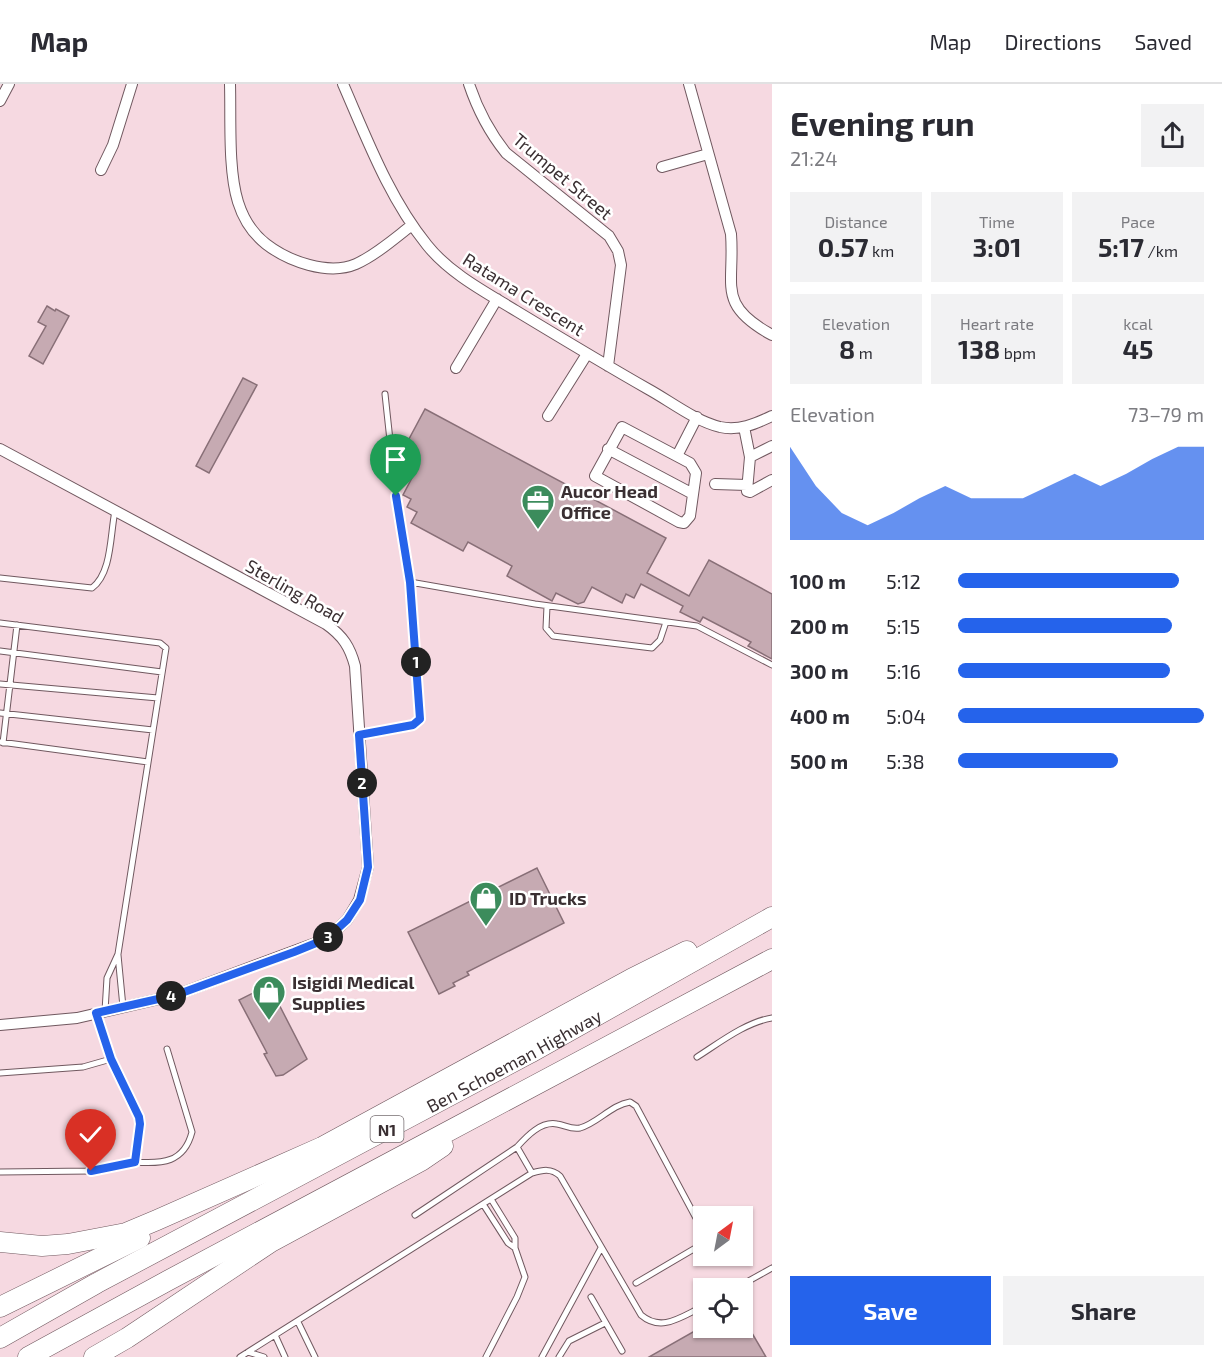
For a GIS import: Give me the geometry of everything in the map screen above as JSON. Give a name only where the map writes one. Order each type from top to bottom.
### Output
[{"type":"highway","points":[[0,1307],[275,1174],[631,979],[722,934],[772,917]]},
{"type":"highway","name":"Ben Schoeman Highway","points":[[0,1338],[97,1283],[530,1053],[772,917]]},
{"type":"highway","name":"Ben Schoeman Highway","points":[[28,1357],[772,959]]},
{"type":"highway","points":[[94,1357],[127,1338],[271,1242],[421,1161],[478,1123],[503,1102]]},
{"type":"highway","points":[[0,1242],[42,1246],[68,1245],[126,1233],[322,1147]]},
{"type":"street","points":[[0,101],[9,84]]},
{"type":"street","points":[[101,170],[113,145],[132,84]]},
{"type":"street","points":[[230,84],[235,188],[245,220],[265,243],[302,262],[321,267],[340,268],[355,264],[378,251],[412,225]]},
{"type":"street","name":"Ratama Crescent","points":[[343,84],[393,195],[412,225],[441,260],[587,354],[697,417],[718,426],[731,428],[744,427],[772,416]]},
{"type":"street","name":"Trumpet Street","points":[[470,84],[474,98],[506,153],[609,236],[618,251],[621,265],[608,366]]},
{"type":"street","points":[[689,84],[731,234],[729,284],[731,293],[747,319],[772,335]]},
{"type":"street","points":[[662,167],[708,154]]},
{"type":"street","points":[[456,368],[497,298]]},
{"type":"street","points":[[548,416],[587,354]]},
{"type":"street","points":[[677,456],[697,417]]},
{"type":"street","points":[[622,427],[677,456],[694,467],[696,473],[690,516],[684,523],[597,479],[595,472],[622,427]]},
{"type":"street","points":[[744,427],[750,457],[747,491],[750,492],[772,480]]},
{"type":"street","points":[[750,457],[772,446]]},
{"type":"street","name":"Sterling Road","points":[[0,449],[337,632],[351,651],[355,666],[368,867],[360,900],[347,920],[326,939],[176,995],[77,1018],[0,1025]]},
{"type":"street","points":[[608,449],[693,494]]},
{"type":"street","points":[[715,484],[747,485]]},
{"type":"lane","points":[[359,735],[413,725],[420,719],[410,582],[396,496],[385,394]]},
{"type":"lane","points":[[0,578],[92,588],[98,584],[107,568],[115,511]]},
{"type":"lane","points":[[410,582],[547,606],[697,626],[772,665]]},
{"type":"lane","points":[[547,606],[546,628],[553,636],[594,642],[652,648],[660,640],[666,622]]},
{"type":"lane","points":[[0,623],[160,643],[166,648],[118,954],[123,1007]]},
{"type":"lane","points":[[17,625],[10,685],[3,713],[2,742],[148,762]]},
{"type":"lane","points":[[0,651],[162,672]]},
{"type":"lane","points":[[0,684],[158,698]]},
{"type":"lane","points":[[3,713],[153,730]]},
{"type":"lane","points":[[118,954],[107,978],[101,1012],[111,1059],[139,1117],[135,1162]]},
{"type":"lane","points":[[697,1057],[754,1024],[772,1018]]},
{"type":"lane","points":[[0,1172],[91,1171],[135,1162],[158,1164],[168,1161],[188,1145],[192,1132],[167,1048]]},
{"type":"lane","points":[[0,1073],[83,1067],[111,1059]]},
{"type":"lane","points":[[415,1215],[518,1147],[529,1134],[548,1125],[581,1127],[622,1103],[630,1102],[636,1107],[693,1213]]},
{"type":"lane","points":[[518,1147],[532,1173]]},
{"type":"lane","points":[[240,1357],[532,1173],[545,1170],[560,1176],[641,1315],[649,1322],[658,1324],[693,1311]]},
{"type":"lane","points":[[486,1357],[523,1286],[525,1276],[515,1248],[514,1238],[491,1199]]},
{"type":"lane","points":[[483,1204],[508,1243],[515,1248]]},
{"type":"lane","points":[[543,1357],[601,1248]]},
{"type":"lane","points":[[636,1283],[693,1249]]},
{"type":"lane","points":[[753,1279],[772,1268]]},
{"type":"lane","points":[[591,1297],[622,1351]]},
{"type":"lane","points":[[298,1322],[315,1357]]},
{"type":"lane","points":[[559,1357],[569,1341],[605,1323]]},
{"type":"lane","points":[[275,1335],[285,1357]]},
{"type":"lane","points":[[248,1352],[264,1357]]},
{"type":"building","points":[[47,306],[69,316],[43,364],[29,356],[46,326],[38,322]]},
{"type":"building","points":[[243,378],[257,385],[209,473],[196,466]]},
{"type":"building","name":"Aucor Head Office","points":[[425,409],[666,538],[647,573],[689,596],[709,560],[772,594],[772,659],[748,646],[751,642],[703,617],[700,622],[680,612],[683,606],[641,584],[634,598],[626,594],[622,603],[592,587],[584,602],[578,604],[556,593],[552,601],[507,576],[512,566],[468,542],[463,551],[411,523],[417,512],[407,507],[411,499],[403,495],[414,474],[401,468],[407,457],[401,454]]},
{"type":"building","name":"ID Trucks","points":[[537,868],[564,923],[467,972],[469,975],[453,983],[455,986],[439,994],[408,932]]},
{"type":"building","name":"Isigidi Medical Supplies","points":[[269,985],[307,1059],[283,1075],[276,1076],[264,1054],[267,1053],[239,1000]]},
{"type":"building","points":[[693,1332],[693,1338],[753,1338],[753,1335],[766,1357],[649,1357]]},
{"type":"place","name":"Aucor Head Office","points":[[538,530]]},
{"type":"place","name":"ID Trucks","points":[[486,927]]},
{"type":"place","name":"Isigidi Medical Supplies","points":[[269,1021]]},
{"type":"route","points":[[91,1171],[135,1162],[140,1124],[135,1107],[111,1059],[96,1013],[176,995],[326,939],[347,920],[360,900],[368,867],[359,735],[413,725],[420,719],[410,582],[396,496]]}]
